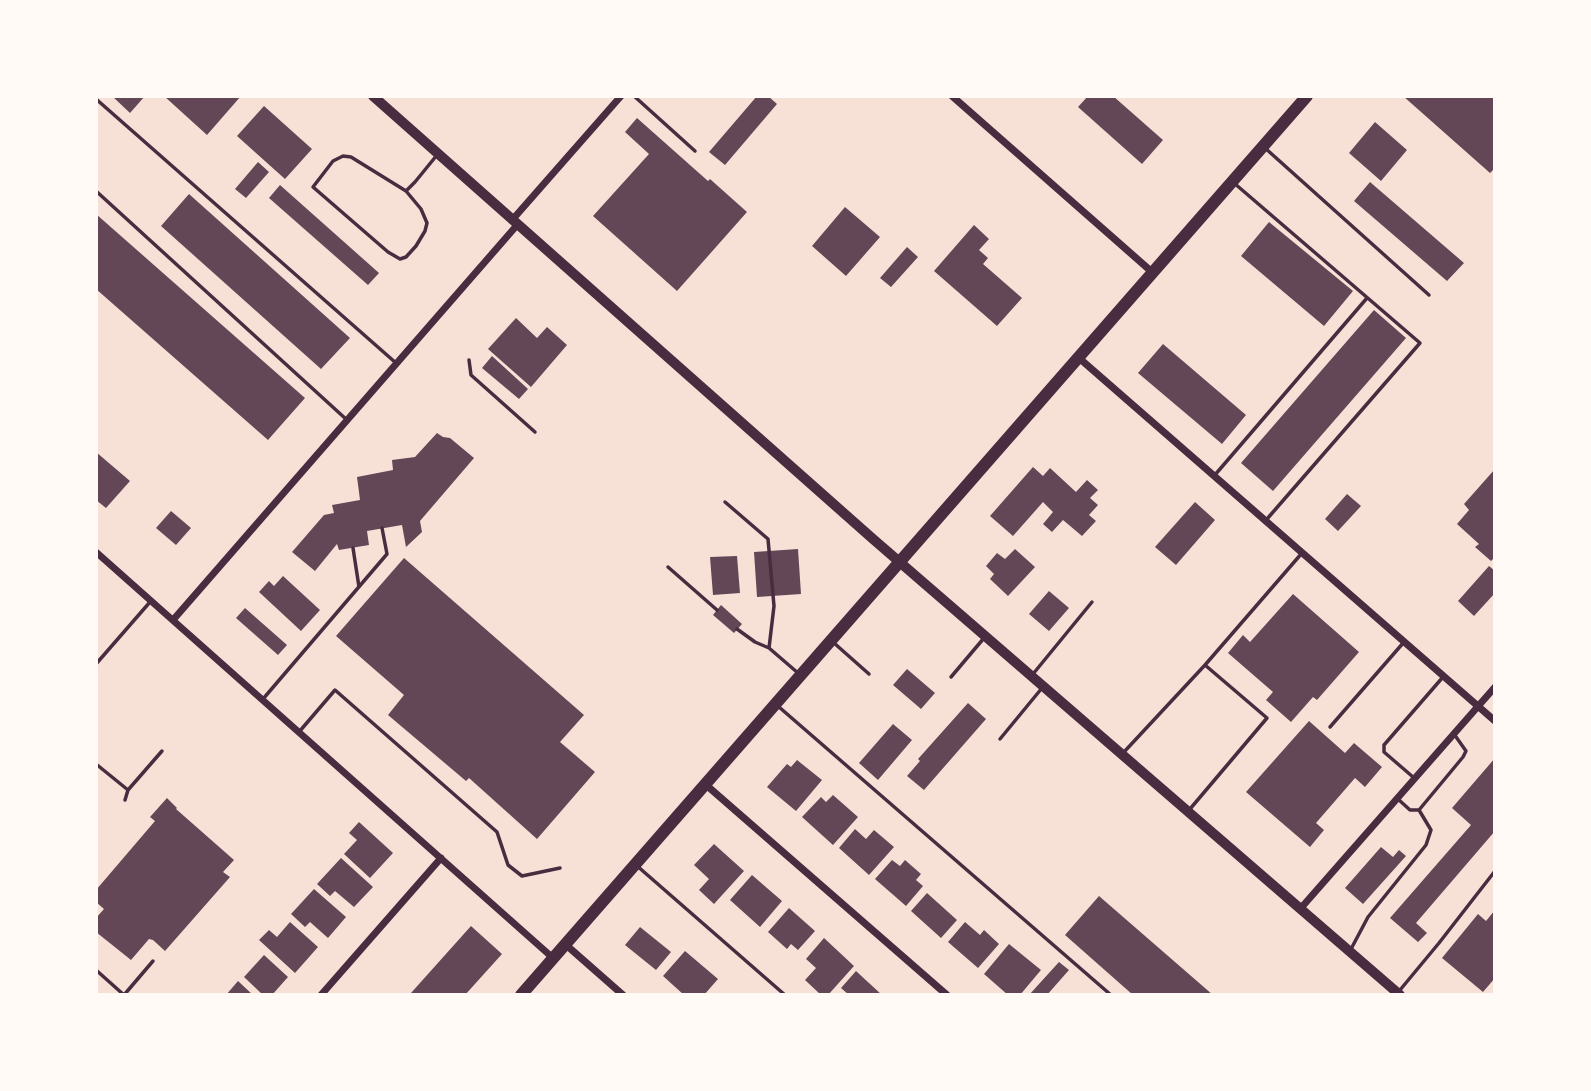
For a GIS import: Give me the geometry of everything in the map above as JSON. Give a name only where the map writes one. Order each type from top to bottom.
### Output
[{"type":"main road","points":[[373,96],[899,561],[1398,994]]},
{"type":"main road","points":[[520,995],[1307,96]]},
{"type":"street","points":[[173,620],[396,363],[621,96]]},
{"type":"street","points":[[952,96],[1152,272]]},
{"type":"street","points":[[1079,358],[1495,721]]},
{"type":"street","points":[[96,552],[553,958]]},
{"type":"street","points":[[1301,908],[1495,687]]},
{"type":"street","points":[[705,784],[947,995]]},
{"type":"street","points":[[321,995],[441,858]]},
{"type":"street","points":[[565,944],[623,995]]},
{"type":"lane","points":[[634,96],[695,151]]},
{"type":"lane","points":[[96,99],[396,363]]},
{"type":"lane","points":[[1263,146],[1429,295]]},
{"type":"lane","points":[[406,191],[438,153]]},
{"type":"lane","points":[[343,156],[351,157],[406,191],[421,209],[427,223],[416,246],[406,257],[400,259],[388,252],[313,187],[333,161],[343,156]]},
{"type":"lane","points":[[1232,182],[1420,343],[1265,521]]},
{"type":"lane","points":[[96,191],[347,420]]},
{"type":"lane","points":[[1214,476],[1367,298]]},
{"type":"lane","points":[[469,360],[471,375],[535,432]]},
{"type":"lane","points":[[725,502],[768,539],[775,606],[769,648]]},
{"type":"lane","points":[[263,699],[387,554],[382,528]]},
{"type":"lane","points":[[353,548],[359,587]]},
{"type":"lane","points":[[1122,754],[1205,665],[1302,553]]},
{"type":"lane","points":[[668,567],[717,610]]},
{"type":"lane","points":[[96,664],[151,601]]},
{"type":"lane","points":[[1031,676],[1092,602]]},
{"type":"lane","points":[[737,629],[769,648],[800,675]]},
{"type":"lane","points":[[951,677],[986,636]]},
{"type":"lane","points":[[830,640],[869,674]]},
{"type":"lane","points":[[1331,727],[1405,642]]},
{"type":"lane","points":[[1188,811],[1267,718],[1205,665]]},
{"type":"lane","points":[[1415,779],[1384,752],[1384,745],[1443,676]]},
{"type":"lane","points":[[1000,739],[1044,687]]},
{"type":"lane","points":[[299,732],[335,690],[497,832],[508,865],[522,876],[560,868]]},
{"type":"lane","points":[[775,703],[1111,995]]},
{"type":"lane","points":[[1419,810],[1466,751],[1454,734]]},
{"type":"lane","points":[[125,800],[128,790],[162,751]]},
{"type":"lane","points":[[96,764],[128,790]]},
{"type":"lane","points":[[1397,798],[1410,810],[1419,810]]},
{"type":"lane","points":[[1350,951],[1368,917],[1426,845],[1430,830],[1419,810]]},
{"type":"lane","points":[[635,864],[785,995]]},
{"type":"lane","points":[[1398,994],[1495,871]]},
{"type":"lane","points":[[96,970],[124,995],[153,961]]},
{"type":"building","points":[[112,96],[145,96],[130,113]]},
{"type":"building","points":[[164,96],[241,96],[207,135]]},
{"type":"building","points":[[757,96],[768,96],[777,104],[725,165],[709,152]]},
{"type":"building","points":[[1088,96],[1113,96],[1163,140],[1142,164],[1078,107]]},
{"type":"building","points":[[1403,96],[1495,96],[1495,168],[1490,173]]},
{"type":"building","points":[[264,106],[312,149],[285,179],[237,136]]},
{"type":"building","points":[[637,118],[747,212],[677,291],[593,216],[649,154],[625,132]]},
{"type":"building","points":[[1375,122],[1407,150],[1381,181],[1349,153]]},
{"type":"building","points":[[258,162],[269,172],[246,198],[235,189]]},
{"type":"building","points":[[1370,182],[1464,263],[1447,281],[1354,201]]},
{"type":"building","points":[[280,185],[379,273],[368,285],[269,198]]},
{"type":"building","points":[[189,194],[350,338],[321,369],[161,226]]},
{"type":"building","points":[[845,207],[880,237],[846,276],[812,246]]},
{"type":"building","points":[[96,214],[305,398],[268,440],[96,289]]},
{"type":"building","points":[[1269,222],[1353,291],[1324,326],[1241,256]]},
{"type":"building","points":[[974,225],[989,239],[979,250],[988,258],[983,264],[1022,298],[997,326],[934,271]]},
{"type":"building","points":[[907,247],[918,257],[891,287],[880,278]]},
{"type":"building","points":[[1374,310],[1406,338],[1273,491],[1241,463]]},
{"type":"building","points":[[516,318],[537,338],[547,327],[567,345],[531,387],[488,349]]},
{"type":"building","points":[[1163,344],[1246,415],[1222,444],[1138,373]]},
{"type":"building","points":[[492,356],[528,389],[519,399],[482,368]]},
{"type":"building","points":[[437,433],[450,438],[474,458],[420,521],[422,532],[406,547],[402,525],[367,531],[369,545],[339,550],[337,544],[315,571],[292,552],[324,515],[334,513],[332,505],[360,500],[357,477],[393,470],[392,460],[415,457]]},
{"type":"building","points":[[96,452],[130,481],[106,508],[96,500]]},
{"type":"building","points":[[1033,467],[1043,476],[1050,468],[1076,492],[1087,480],[1098,490],[1090,498],[1098,505],[1089,515],[1096,521],[1082,536],[1063,520],[1052,532],[1043,524],[1053,512],[1043,502],[1013,536],[990,516]]},
{"type":"building","points":[[1495,469],[1495,557],[1491,561],[1475,547],[1479,544],[1457,524],[1469,510],[1464,504]]},
{"type":"building","points":[[1347,494],[1361,506],[1338,531],[1325,519]]},
{"type":"building","points":[[1195,502],[1215,520],[1176,565],[1155,547]]},
{"type":"building","points":[[171,511],[191,528],[176,545],[156,528]]},
{"type":"building","points":[[798,549],[801,594],[757,597],[754,552]]},
{"type":"building","points":[[1015,549],[1035,567],[1008,596],[990,579],[994,574],[986,566],[997,553],[1005,559]]},
{"type":"building","points":[[737,556],[740,593],[713,595],[710,557]]},
{"type":"building","points":[[404,558],[584,715],[560,742],[595,772],[537,839],[469,778],[466,781],[388,715],[404,695],[336,636]]},
{"type":"building","points":[[1489,566],[1495,571],[1495,593],[1474,616],[1458,601]]},
{"type":"building","points":[[283,576],[320,610],[301,631],[259,592],[269,581],[274,586]]},
{"type":"building","points":[[1049,591],[1069,608],[1049,631],[1029,614]]},
{"type":"building","points":[[1293,594],[1359,652],[1317,700],[1313,697],[1291,722],[1266,700],[1273,692],[1228,653],[1243,635],[1250,642]]},
{"type":"building","points":[[721,605],[742,624],[734,633],[713,615]]},
{"type":"building","points":[[245,608],[287,645],[278,655],[236,618]]},
{"type":"building","points":[[907,669],[935,693],[921,709],[893,685]]},
{"type":"building","points":[[968,703],[986,719],[924,790],[907,776],[920,761],[918,759]]},
{"type":"building","points":[[1309,721],[1345,753],[1354,743],[1382,767],[1365,787],[1355,778],[1316,823],[1324,830],[1310,847],[1246,792]]},
{"type":"building","points":[[893,724],[912,740],[878,780],[859,763]]},
{"type":"building","points":[[1495,758],[1495,831],[1416,923],[1427,933],[1418,942],[1390,918],[1471,825],[1452,808]]},
{"type":"building","points":[[797,760],[822,780],[796,811],[767,787],[787,764],[791,767]]},
{"type":"building","points":[[833,795],[858,817],[833,845],[802,817],[821,797],[826,802]]},
{"type":"building","points":[[167,798],[234,860],[223,872],[230,877],[165,951],[149,939],[131,960],[96,932],[96,918],[104,909],[96,902],[96,890],[155,821],[150,817]]},
{"type":"building","points":[[359,822],[393,853],[370,878],[344,854],[357,840],[349,833]]},
{"type":"building","points":[[855,829],[866,839],[874,830],[894,847],[869,875],[839,848]]},
{"type":"building","points":[[714,844],[744,871],[714,904],[699,890],[709,879],[694,865]]},
{"type":"building","points":[[1381,847],[1393,857],[1399,850],[1406,856],[1363,904],[1345,888]]},
{"type":"building","points":[[341,858],[373,887],[354,907],[335,891],[330,896],[317,884]]},
{"type":"building","points":[[892,860],[900,866],[905,860],[921,874],[916,880],[923,886],[906,906],[875,879]]},
{"type":"building","points":[[752,875],[782,901],[760,927],[730,900]]},
{"type":"building","points":[[314,889],[346,917],[328,938],[310,922],[305,927],[291,914]]},
{"type":"building","points":[[927,893],[957,920],[941,938],[911,911]]},
{"type":"building","points":[[1099,896],[1213,995],[1133,995],[1065,935]]},
{"type":"building","points":[[789,908],[815,931],[798,950],[791,944],[787,949],[768,932]]},
{"type":"building","points":[[1495,910],[1495,978],[1483,992],[1442,958],[1478,914],[1486,921]]},
{"type":"building","points":[[290,922],[318,947],[295,973],[259,940],[269,930],[277,937]]},
{"type":"building","points":[[965,922],[980,935],[984,930],[999,944],[978,968],[948,942]]},
{"type":"building","points":[[471,926],[502,954],[465,995],[413,995],[411,993]]},
{"type":"building","points":[[640,927],[671,952],[656,970],[625,945]]},
{"type":"building","points":[[824,938],[854,966],[828,995],[821,995],[805,980],[816,968],[806,959]]},
{"type":"building","points":[[1009,944],[1041,970],[1020,995],[1008,995],[984,974]]},
{"type":"building","points":[[685,951],[718,979],[704,995],[684,995],[663,976]]},
{"type":"building","points":[[264,955],[288,977],[272,995],[263,995],[244,977]]},
{"type":"building","points":[[1059,962],[1069,970],[1047,995],[1029,995]]},
{"type":"building","points":[[856,971],[882,995],[849,995],[841,988]]},
{"type":"building","points":[[238,981],[253,995],[226,995]]}]
